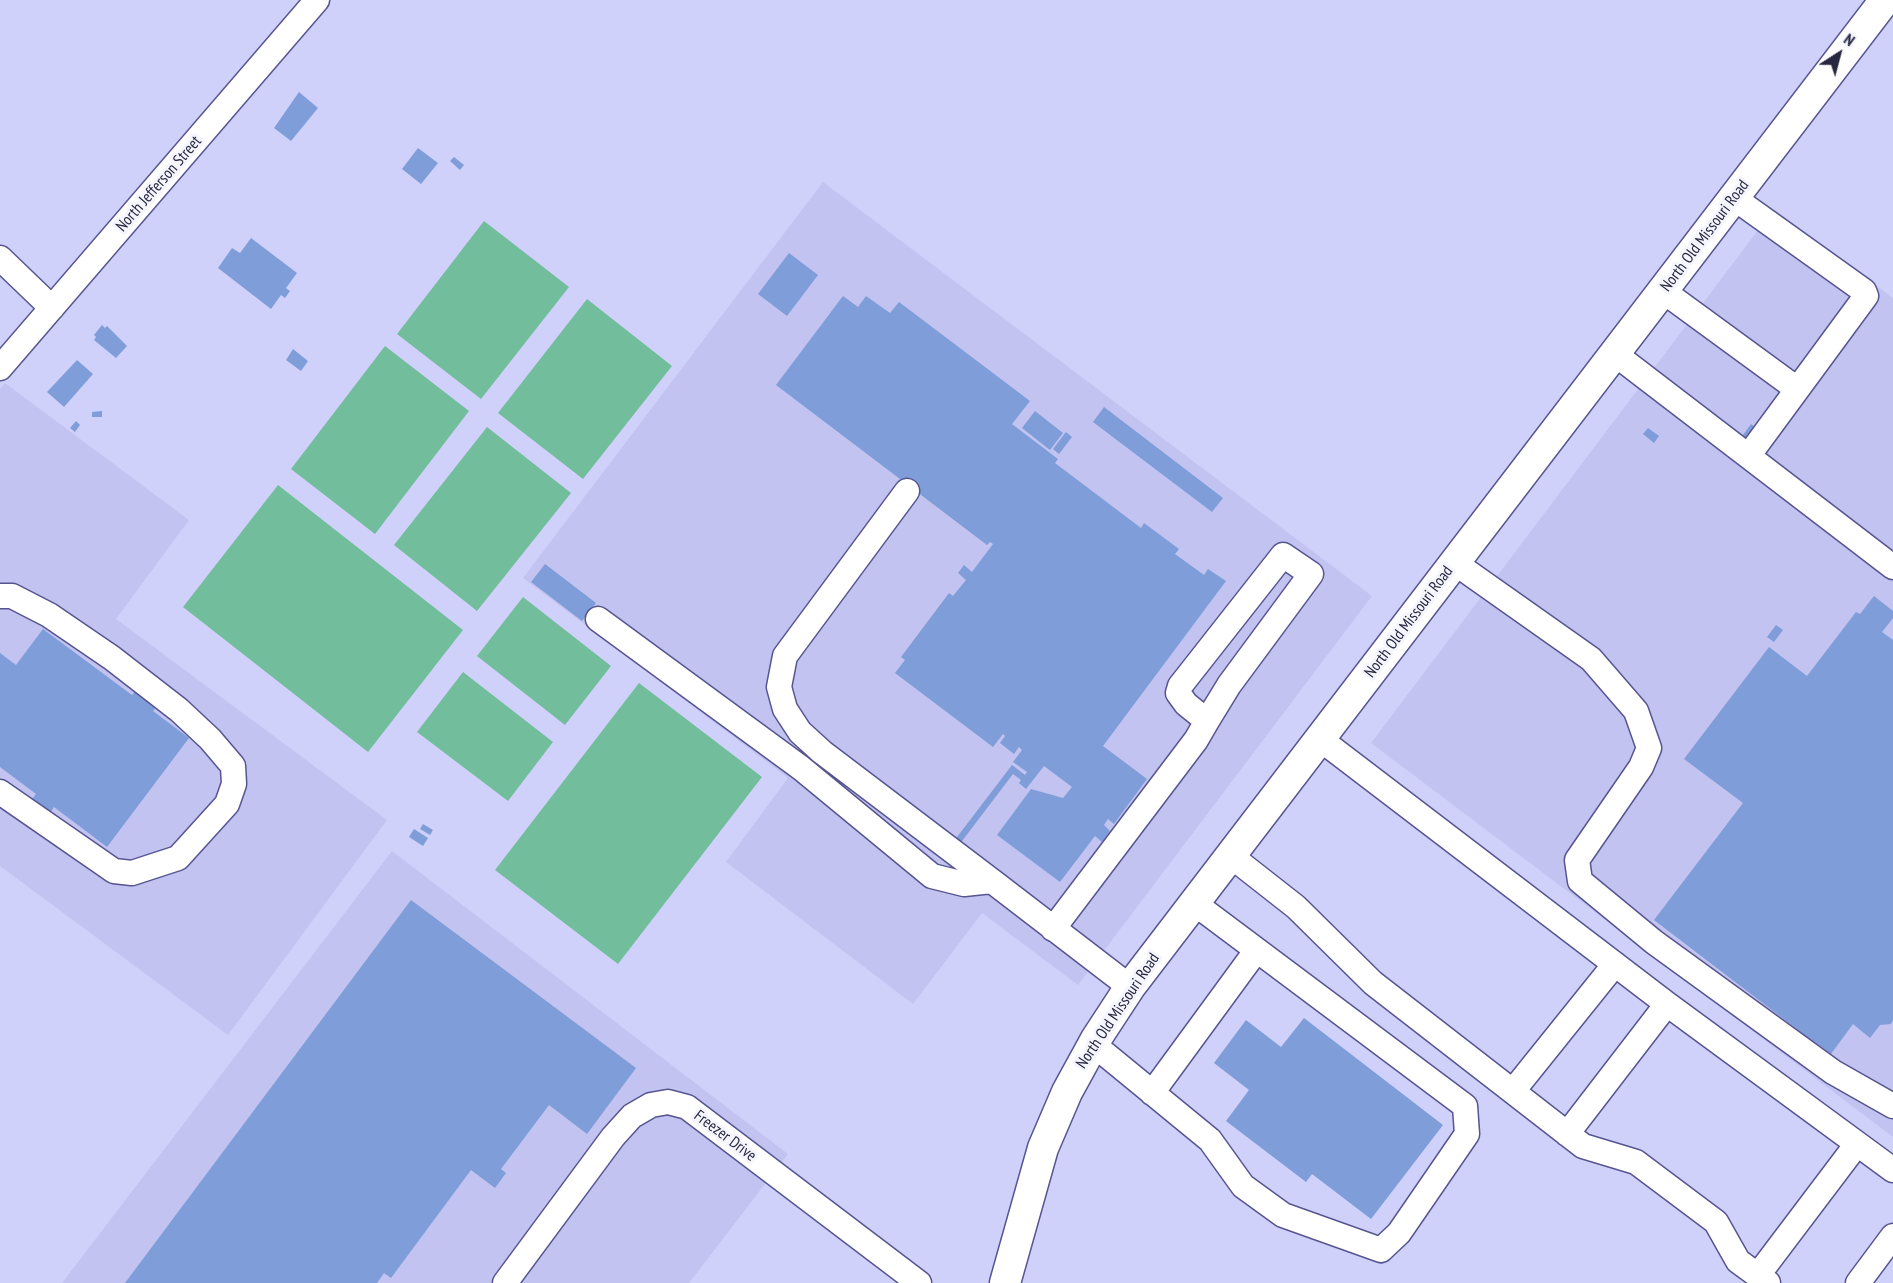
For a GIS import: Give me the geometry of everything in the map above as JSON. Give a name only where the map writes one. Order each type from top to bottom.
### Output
[{"type":"main road","name":"North Old Missouri Road","points":[[1005,1283],[1043,1148],[1067,1092],[1093,1044],[1130,987],[1885,0]]},
{"type":"street","name":"North Jefferson Street","points":[[0,368],[317,0]]},
{"type":"street","points":[[1734,198],[1864,291],[1866,296],[1749,455]]},
{"type":"street","points":[[0,258],[52,308]]},
{"type":"street","points":[[1663,291],[1797,389]]},
{"type":"street","points":[[1615,354],[1893,567]]},
{"type":"street","points":[[907,491],[785,656],[779,687],[785,709],[800,732],[822,752],[1130,987]]},
{"type":"street","points":[[1053,929],[1207,721],[1229,685],[1311,574],[1283,555],[1180,687],[1178,693],[1186,704],[1207,721]]},
{"type":"street","points":[[1455,563],[1591,659],[1636,711],[1649,748],[1641,767],[1577,860],[1580,880],[1654,942],[1833,1072],[1893,1106]]},
{"type":"street","points":[[0,596],[12,596],[49,615],[112,658],[179,710],[210,739],[233,766],[234,784],[227,804],[178,858],[132,873],[114,871],[0,792]]},
{"type":"street","points":[[598,619],[801,768],[932,876],[964,884],[992,881]]},
{"type":"street","points":[[1320,739],[1667,1004],[1893,1170]]},
{"type":"street","points":[[1231,856],[1296,907],[1373,983],[1567,1134],[1583,1146],[1635,1162],[1716,1222],[1738,1261],[1763,1279],[1857,1144]]},
{"type":"street","points":[[1093,1044],[1210,1140],[1243,1186],[1283,1215],[1381,1250],[1399,1233],[1467,1134],[1465,1106],[1194,903]]},
{"type":"street","points":[[1152,1093],[1256,951]]},
{"type":"street","points":[[1513,1091],[1615,964]]},
{"type":"street","points":[[1567,1134],[1667,1004]]},
{"type":"street","name":"Freezer Drive","points":[[505,1283],[632,1116],[651,1106],[668,1102],[687,1107],[919,1283]]},
{"type":"street","points":[[1858,1283],[1893,1236]]},
{"type":"shaded area","points":[[823,182],[1372,596],[1078,985],[982,913],[913,1004],[726,862],[788,778],[523,578]]},
{"type":"shaded area","points":[[1774,209],[1893,298],[1893,1137],[1371,743]]},
{"type":"shaded area","points":[[5,383],[189,520],[116,619],[387,820],[228,1035],[0,866],[0,389]]},
{"type":"shaded area","points":[[392,851],[788,1154],[689,1283],[62,1283]]},
{"type":"green space","points":[[484,221],[569,287],[481,399],[397,334]]},
{"type":"green space","points":[[587,299],[672,366],[583,479],[498,413]]},
{"type":"green space","points":[[385,346],[469,411],[375,534],[291,469]]},
{"type":"green space","points":[[487,427],[571,493],[477,611],[394,545]]},
{"type":"green space","points":[[278,485],[463,630],[368,752],[183,607]]},
{"type":"green space","points":[[523,597],[611,666],[565,725],[477,656]]},
{"type":"green space","points":[[463,672],[553,742],[508,801],[417,732]]},
{"type":"green space","points":[[639,683],[762,777],[618,964],[495,870]]},
{"type":"building","points":[[299,92],[318,108],[291,141],[274,128]]},
{"type":"building","points":[[418,148],[438,163],[421,184],[402,169]]},
{"type":"building","points":[[454,157],[464,165],[460,170],[450,161]]},
{"type":"building","points":[[251,238],[297,273],[286,288],[290,291],[285,298],[281,295],[271,309],[218,268],[232,248],[240,253]]},
{"type":"building","points":[[789,253],[818,275],[787,316],[758,294]]},
{"type":"building","points":[[843,296],[858,307],[866,296],[890,313],[899,302],[1030,401],[1012,424],[1058,459],[1055,463],[1141,528],[1144,523],[1179,549],[1175,554],[1204,575],[1208,569],[1226,581],[1103,746],[1147,779],[1114,824],[1108,819],[1104,825],[1110,831],[1102,842],[1095,836],[1060,882],[997,835],[1031,789],[1063,798],[1072,787],[1044,766],[1026,789],[1019,783],[1021,780],[1013,774],[959,845],[954,841],[1012,765],[1025,775],[1027,772],[1013,762],[1022,750],[1019,747],[1014,754],[1000,743],[1005,736],[1003,734],[993,747],[895,673],[905,660],[901,657],[949,593],[953,596],[966,580],[958,573],[964,565],[972,572],[993,544],[990,542],[987,545],[776,385]]},
{"type":"building","points":[[102,325],[105,328],[107,326],[127,346],[116,358],[94,340],[96,337],[94,335]]},
{"type":"building","points":[[293,349],[308,361],[301,371],[286,360]]},
{"type":"building","points":[[77,360],[93,374],[64,407],[47,392]]},
{"type":"building","points":[[1104,407],[1223,498],[1212,512],[1093,422]]},
{"type":"building","points":[[102,411],[102,417],[92,417],[92,412]]},
{"type":"building","points":[[1035,411],[1063,433],[1050,450],[1022,428]]},
{"type":"building","points":[[76,421],[80,425],[75,432],[70,428]]},
{"type":"building","points":[[1751,424],[1759,430],[1748,445],[1740,439]]},
{"type":"building","points":[[1648,428],[1659,436],[1654,443],[1643,434]]},
{"type":"building","points":[[1066,432],[1072,437],[1059,454],[1053,449]]},
{"type":"building","points":[[545,564],[596,603],[582,621],[531,582]]},
{"type":"building","points":[[1874,596],[1893,611],[1893,618],[1882,632],[1893,640],[1893,1020],[1891,1024],[1880,1025],[1870,1038],[1853,1024],[1831,1054],[1815,1042],[1810,1048],[1794,1035],[1798,1030],[1654,920],[1743,803],[1684,759],[1769,647],[1807,676],[1856,612],[1860,614]]},
{"type":"building","points":[[1776,625],[1783,630],[1774,642],[1767,637]]},
{"type":"building","points":[[43,629],[132,695],[138,688],[159,704],[153,711],[189,738],[107,847],[54,807],[48,816],[30,802],[36,794],[0,767],[0,653],[16,665]]},
{"type":"building","points":[[423,824],[433,830],[430,835],[420,829]]},
{"type":"building","points":[[414,829],[428,838],[423,846],[409,837]]},
{"type":"building","points":[[411,900],[636,1068],[587,1134],[549,1105],[501,1169],[506,1173],[495,1188],[471,1170],[391,1278],[384,1273],[377,1283],[125,1283]]},
{"type":"building","points":[[1304,1018],[1443,1125],[1371,1219],[1312,1174],[1306,1182],[1226,1121],[1249,1090],[1214,1063],[1246,1020],[1281,1047]]}]
